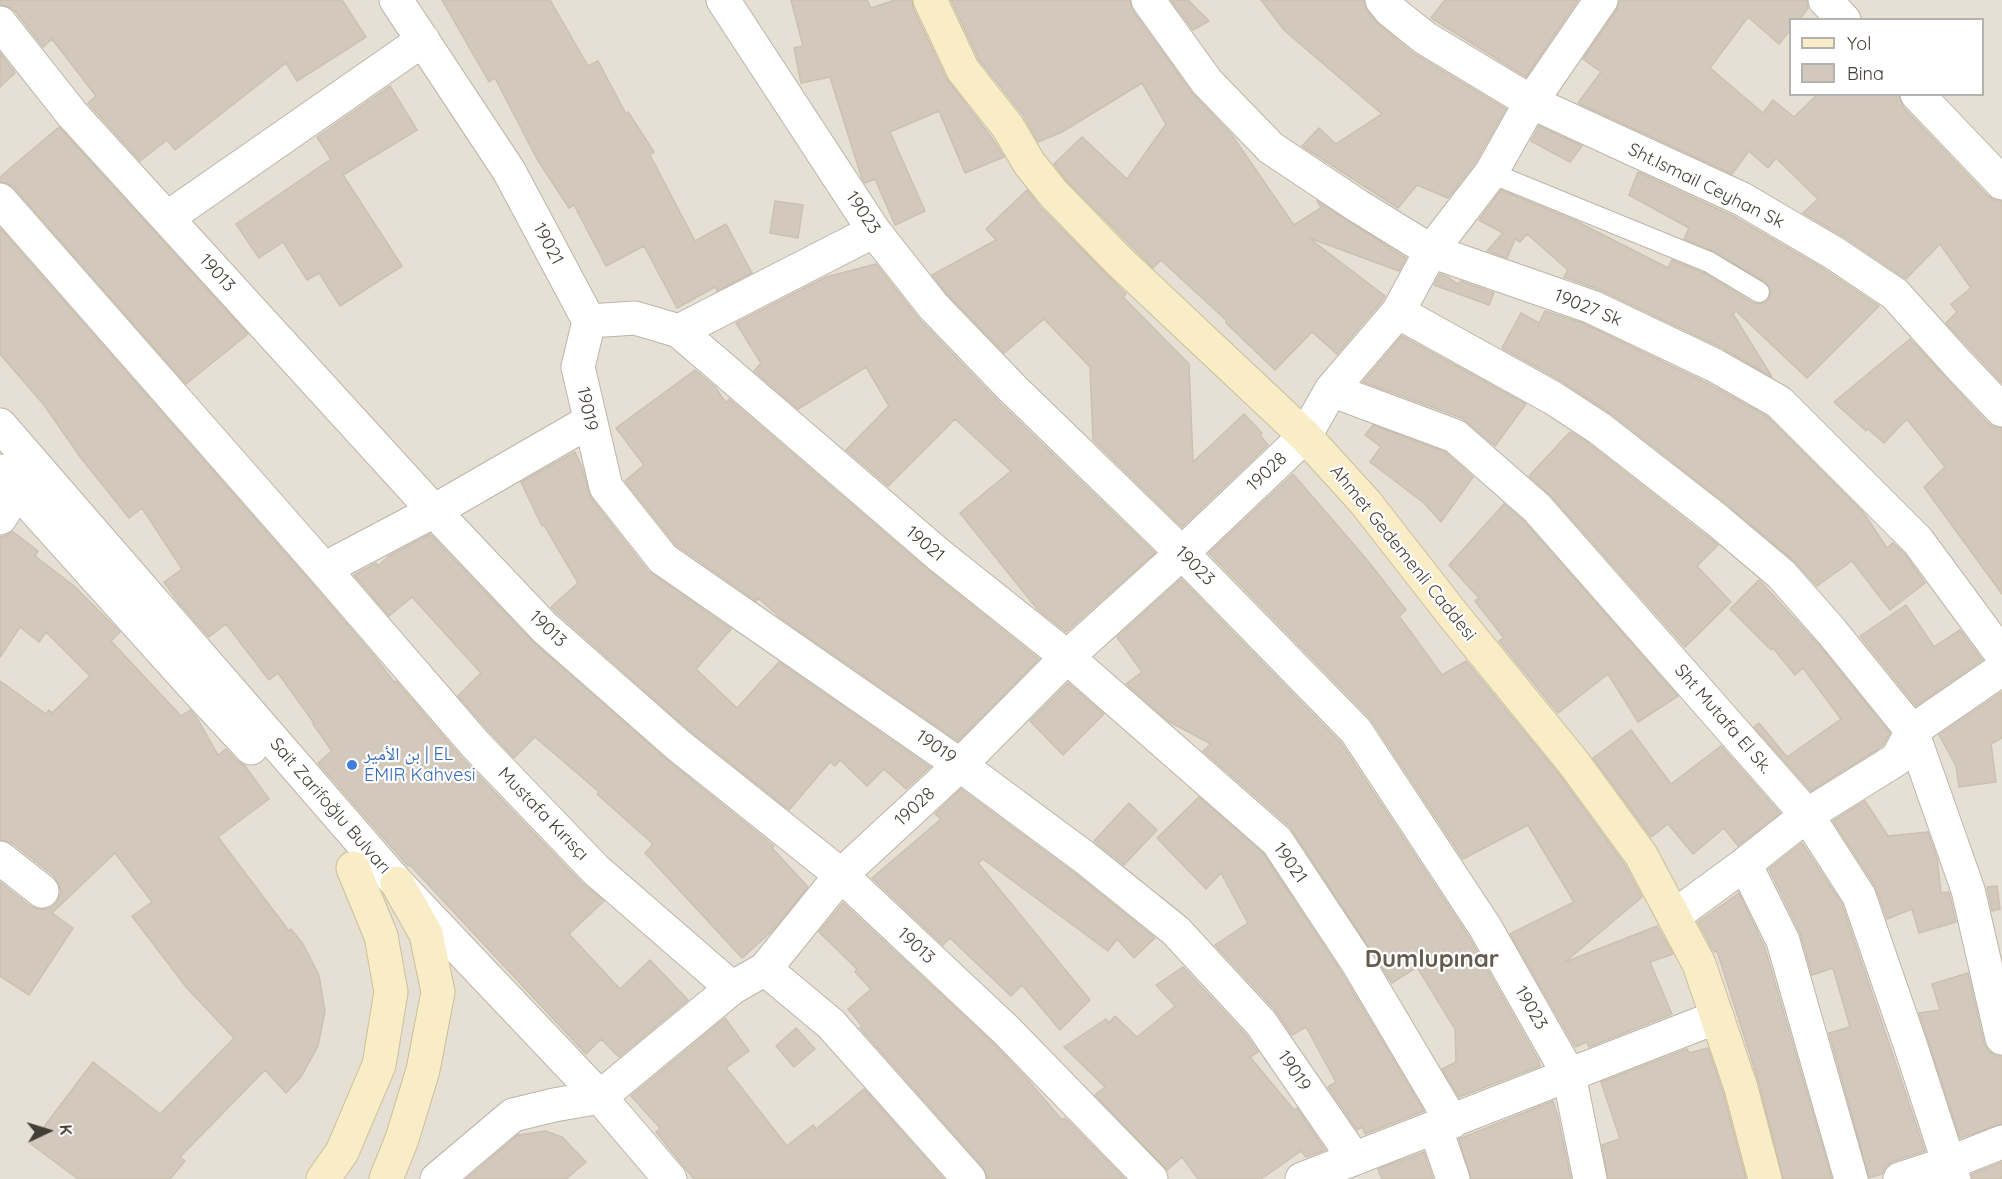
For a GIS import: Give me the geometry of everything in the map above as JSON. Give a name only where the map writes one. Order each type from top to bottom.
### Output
[{"type":"street","name":"19021","points":[[396,0],[509,171],[589,321],[635,318],[680,331],[939,555],[1067,657],[1277,841],[1359,965],[1444,1124],[1453,1179]]},
{"type":"street","name":"19023","points":[[723,0],[874,231],[933,306],[1004,380],[1182,553],[1356,731],[1485,927],[1569,1075],[1590,1179]]},
{"type":"street","name":"Ahmet Gedemenli Caddesi","points":[[930,0],[963,70],[1008,127],[1029,163],[1053,193],[1119,261],[1305,436],[1365,502],[1573,762],[1641,855],[1699,964],[1741,1088],[1765,1179]]},
{"type":"street","name":"19027 Sk","points":[[1148,0],[1207,82],[1271,148],[1358,207],[1431,251],[1592,307],[1714,364],[1779,402],[1918,541],[2002,655]]},
{"type":"street","name":"Sht.Ismail Ceyhan Sk","points":[[1382,0],[1390,10],[1425,38],[1531,102],[1742,199],[1834,253],[1895,294],[2002,410]]},
{"type":"street","name":"19028","points":[[600,1097],[732,988],[765,969],[841,875],[960,765],[1067,657],[1182,553],[1305,436],[1331,390],[1398,312],[1431,251],[1491,173],[1531,102],[1601,0]]},
{"type":"street","points":[[1825,0],[1842,18]]},
{"type":"street","name":"19013","points":[[0,23],[72,114],[434,511],[545,628],[678,745],[841,875],[1006,1030],[1151,1179]]},
{"type":"street","points":[[167,218],[423,40]]},
{"type":"street","points":[[1919,96],[2002,183]]},
{"type":"street","name":"Mustafa Kırısçı","points":[[0,200],[475,744],[596,870],[732,988]]},
{"type":"street","points":[[680,331],[874,231]]},
{"type":"street","points":[[1398,312],[1553,398],[1599,428],[1718,520],[1781,574],[1832,632],[1912,730],[1968,890],[2002,1038]]},
{"type":"street","name":"19019","points":[[589,321],[579,367],[606,488],[663,559],[960,765],[1084,856],[1176,931],[1261,1023],[1353,1157],[1342,1168]]},
{"type":"street","name":"Sht Mutafa El Sk.","points":[[1331,390],[1455,436],[1537,508],[1807,815],[1859,896],[1951,1171]]},
{"type":"street","points":[[324,569],[434,511],[590,421]]},
{"type":"street","name":"Sait Zarifoğlu Bulvarı","points":[[0,425],[397,883],[600,1097],[670,1179]]},
{"type":"street","points":[[0,518],[9,480]]},
{"type":"street","name":"Sait Zarifoğlu Bulvarı","points":[[9,480],[197,690],[281,779],[353,868],[381,936],[391,992],[379,1065],[342,1152],[323,1179]]},
{"type":"street","points":[[1674,916],[1807,815],[1897,759],[1912,730],[2002,669]]},
{"type":"street","points":[[0,858],[42,891]]},
{"type":"street","points":[[1745,864],[1783,941],[1851,1179]]},
{"type":"street","points":[[386,1179],[402,1139],[423,1070],[438,993],[426,934],[397,883]]},
{"type":"street","points":[[765,969],[831,1024],[969,1179]]},
{"type":"street","points":[[1302,1179],[1342,1168],[1444,1124],[1717,1017]]},
{"type":"street","points":[[437,1179],[513,1115],[600,1097]]},
{"type":"street","points":[[1900,1179],[1951,1171],[2002,1142]]},
{"type":"lane","points":[[1491,173],[1709,262],[1759,292]]},
{"type":"shaded area","points":[[0,0],[2002,0],[2002,1179],[0,1179]]},
{"type":"building","points":[[0,0],[342,0],[366,37],[297,81],[286,63],[175,150],[167,140],[140,161],[88,103],[96,96],[52,39],[43,47],[15,11],[0,5]]},
{"type":"building","points":[[442,0],[550,0],[588,66],[598,61],[626,114],[628,112],[654,152],[650,155],[695,241],[726,224],[752,273],[717,291],[715,287],[677,308],[644,246],[606,266],[574,205],[569,208],[537,159],[495,78],[489,82]]},
{"type":"building","points":[[791,0],[867,0],[871,8],[895,0],[912,0],[913,8],[946,78],[1004,157],[965,173],[939,111],[890,132],[925,211],[895,225],[875,179],[865,183],[862,179],[830,77],[801,83],[794,48],[803,46]]},
{"type":"building","points":[[951,0],[1130,0],[1133,11],[1192,93],[1231,134],[1294,225],[1321,208],[1317,201],[1406,258],[1399,271],[1309,238],[1385,296],[1382,301],[1337,354],[1312,332],[1275,370],[1226,323],[1226,320],[1161,260],[1153,268],[1067,181],[1054,164],[1082,137],[1127,179],[1166,124],[1142,83],[1062,132],[1038,142],[1023,115],[979,60]]},
{"type":"building","points":[[1171,0],[1188,0],[1209,21],[1193,30]]},
{"type":"building","points":[[1261,0],[1364,0],[1367,11],[1376,22],[1413,53],[1506,109],[1475,163],[1448,198],[1417,185],[1398,208],[1302,146],[1319,128],[1336,144],[1382,114],[1285,31]]},
{"type":"building","points":[[1445,0],[1578,0],[1526,77],[1431,18]]},
{"type":"building","points":[[1620,0],[1807,0],[1808,8],[1800,18],[1789,18],[1789,32],[1779,44],[1748,17],[1710,68],[1763,113],[1773,100],[1794,117],[1816,96],[1900,96],[1903,107],[1988,196],[1996,201],[2002,201],[2002,383],[1946,323],[1957,312],[1951,304],[1971,288],[1940,244],[1906,279],[1844,237],[1803,213],[1818,199],[1776,158],[1768,168],[1749,151],[1732,174],[1578,103],[1601,72],[1583,59],[1616,11]]},
{"type":"building","points":[[0,53],[15,73],[0,87]]},
{"type":"building","points":[[390,86],[417,130],[343,175],[402,266],[340,306],[319,273],[307,280],[283,242],[259,258],[236,224],[331,159],[317,137]]},
{"type":"building","points":[[1539,126],[1582,146],[1570,162],[1531,141]]},
{"type":"building","points":[[59,127],[248,334],[186,384],[14,188],[7,183],[0,182],[0,177]]},
{"type":"building","points":[[1638,172],[1733,216],[1824,269],[1879,306],[1807,378],[1736,311],[1733,314],[1772,377],[1722,348],[1600,290],[1564,277],[1568,270],[1527,234],[1520,242],[1515,239],[1507,258],[1487,251],[1503,233],[1479,220],[1501,190],[1576,221],[1668,268],[1672,260],[1704,273],[1753,303],[1759,304],[1769,299],[1771,292],[1765,282],[1715,252],[1684,239],[1689,228],[1629,195]]},
{"type":"building","points":[[1027,190],[1039,206],[1126,294],[1123,297],[1189,364],[1193,462],[1244,414],[1262,433],[1260,435],[1268,445],[1182,527],[1093,440],[1090,367],[1044,319],[1004,353],[947,294],[932,275],[996,240],[986,229]]},
{"type":"building","points":[[775,201],[803,205],[798,238],[770,233]]},
{"type":"building","points":[[0,228],[461,757],[582,883],[604,901],[569,934],[620,989],[650,960],[688,1000],[619,1057],[601,1039],[586,1054],[410,865],[408,866],[318,763],[332,751],[278,673],[269,680],[226,624],[209,637],[179,603],[164,582],[182,569],[142,508],[129,518],[81,458],[44,405],[0,354]]},
{"type":"building","points":[[876,264],[919,319],[998,401],[1155,553],[1066,632],[1038,610],[960,513],[1011,471],[955,419],[888,486],[846,450],[889,406],[866,367],[798,409],[754,371],[761,363],[736,323],[826,277]]},
{"type":"building","points":[[1440,274],[1458,284],[1461,281],[1494,293],[1489,305],[1434,285]]},
{"type":"building","points":[[1545,311],[1585,324],[1705,382],[1768,417],[1863,512],[1887,548],[1893,543],[1904,553],[1925,583],[1890,610],[1852,561],[1817,586],[1793,560],[1729,506],[1610,413],[1563,382],[1502,348],[1521,313],[1539,323]]},
{"type":"building","points":[[1402,336],[1526,404],[1495,446],[1462,418],[1363,382]]},
{"type":"building","points":[[1910,339],[1988,423],[1996,428],[2002,428],[2002,594],[1924,487],[1945,467],[1907,419],[1884,443],[1868,429],[1866,431],[1834,402]]},
{"type":"building","points":[[695,370],[715,387],[726,403],[729,399],[927,569],[1039,659],[958,741],[782,619],[758,598],[756,601],[676,545],[625,481],[644,465],[616,428]]},
{"type":"building","points":[[1373,425],[1445,452],[1473,477],[1441,522],[1424,503],[1370,462],[1381,447],[1365,435]]},
{"type":"building","points":[[1570,432],[1588,443],[1718,545],[1697,566],[1731,602],[1685,647],[1551,496],[1529,476]]},
{"type":"building","points":[[575,452],[591,498],[648,571],[731,629],[696,669],[737,708],[779,662],[930,767],[906,789],[884,769],[867,786],[840,760],[835,766],[830,762],[789,810],[690,731],[558,614],[551,607],[578,583],[544,525],[542,526],[521,482]]},
{"type":"building","points":[[1293,474],[1368,561],[1406,610],[1399,616],[1442,675],[1466,661],[1558,773],[1625,865],[1642,897],[1565,962],[1657,926],[1673,954],[1650,962],[1672,1014],[1589,1047],[1587,1042],[1575,1047],[1510,934],[1574,902],[1528,825],[1463,859],[1370,718],[1209,553]]},
{"type":"building","points":[[1504,504],[1524,521],[1678,696],[1638,722],[1608,674],[1558,713],[1499,641],[1504,638],[1475,601],[1479,598],[1449,565]]},
{"type":"building","points":[[12,531],[38,551],[35,556],[74,586],[120,632],[111,641],[181,716],[190,710],[218,755],[226,749],[245,766],[269,799],[218,837],[289,931],[291,929],[303,944],[319,975],[325,1011],[318,1046],[301,1077],[286,1093],[265,1070],[180,1157],[185,1161],[170,1179],[78,1179],[31,1144],[93,1062],[160,1114],[234,1038],[186,987],[132,916],[152,902],[115,853],[52,913],[73,928],[29,995],[0,976],[0,882],[30,906],[39,909],[48,909],[56,903],[61,893],[54,876],[12,843],[0,840],[0,681],[46,714],[49,710],[52,713],[90,676],[46,632],[39,642],[20,627],[0,657],[0,537]]},
{"type":"building","points":[[430,534],[533,642],[666,759],[774,846],[772,848],[808,887],[771,932],[742,958],[645,853],[653,844],[597,794],[599,792],[535,737],[514,758],[489,731],[458,696],[481,673],[412,597],[389,616],[354,575],[376,563],[378,566],[389,556]]},
{"type":"building","points":[[1181,579],[1341,743],[1469,937],[1540,1066],[1459,1097],[1442,1069],[1456,1062],[1455,1029],[1417,967],[1392,983],[1290,827],[1203,751],[1211,744],[1168,721],[1126,684],[1142,672],[1117,637]]},
{"type":"building","points":[[1759,580],[1818,644],[1890,733],[1878,749],[1811,791],[1754,727],[1759,723],[1787,757],[1841,719],[1803,668],[1795,675],[1773,648],[1771,650],[1730,609]]},
{"type":"building","points":[[1906,605],[1934,647],[1960,630],[1982,660],[1916,706],[1860,636]]},
{"type":"building","points":[[1068,683],[1104,714],[1063,755],[1030,721]]},
{"type":"building","points":[[2002,692],[2002,738],[1991,744],[1996,782],[1959,787],[1956,766],[1939,735]]},
{"type":"building","points":[[1631,730],[1671,784],[1721,746],[1780,813],[1738,846],[1724,828],[1693,854],[1668,824],[1651,837],[1593,758]]},
{"type":"building","points":[[961,789],[1073,872],[1155,938],[1134,958],[1117,939],[1108,951],[983,859],[978,863],[1090,1000],[1060,1030],[1022,985],[1011,996],[950,938],[943,945],[872,878],[941,819],[935,814]]},
{"type":"building","points":[[1199,797],[1263,853],[1343,975],[1424,1111],[1365,1134],[1362,1127],[1357,1130],[1328,1087],[1336,1082],[1306,1027],[1292,1035],[1275,1010],[1215,945],[1248,923],[1221,873],[1206,889],[1157,838]]},
{"type":"building","points":[[1865,801],[1888,836],[1928,832],[1937,858],[1941,893],[1949,892],[1956,922],[1919,933],[1912,909],[1887,919],[1875,886],[1833,821]]},
{"type":"building","points":[[1129,803],[1157,830],[1124,865],[1094,841]]},
{"type":"building","points":[[1802,843],[1842,904],[1925,1151],[1894,1161],[1886,1166],[1882,1174],[1869,1178],[1829,1033],[1850,1027],[1833,968],[1812,975],[1800,933],[1769,869]]},
{"type":"building","points":[[1997,886],[2000,909],[1992,911],[1987,887]]},
{"type":"building","points":[[1739,893],[1765,948],[1832,1179],[1783,1179],[1759,1083],[1717,951],[1714,952],[1698,922]]},
{"type":"building","points":[[843,903],[993,1043],[1062,1120],[1065,1118],[1125,1179],[987,1179],[983,1167],[860,1028],[862,1026],[848,1009],[871,989],[855,972],[857,969],[819,932]]},
{"type":"building","points":[[1183,967],[1246,1035],[1258,1052],[1250,1057],[1294,1110],[1297,1108],[1325,1150],[1306,1157],[1301,1151],[1261,1179],[1198,1179],[1182,1157],[1167,1170],[1095,1095],[1105,1087],[1064,1047],[1106,1019],[1109,1023],[1115,1016],[1137,1037],[1175,1006],[1156,985]]},
{"type":"building","points":[[1968,973],[1984,1043],[1989,1051],[1996,1056],[2002,1056],[2002,1124],[1960,1138],[1919,1013],[1940,1010],[1932,984]]},
{"type":"building","points":[[725,1018],[749,1051],[726,1068],[787,1146],[813,1125],[816,1129],[864,1089],[944,1179],[694,1179],[656,1132],[660,1128],[631,1096]]},
{"type":"building","points":[[796,1028],[815,1049],[794,1067],[776,1046]]},
{"type":"building","points":[[1708,1048],[1723,1093],[1746,1179],[1608,1179],[1602,1145],[1620,1139],[1601,1082],[1687,1049],[1689,1053]]},
{"type":"building","points":[[1553,1101],[1571,1179],[1471,1179],[1459,1139]]},
{"type":"building","points":[[545,1131],[562,1137],[586,1162],[566,1179],[466,1179],[518,1135]]},
{"type":"building","points":[[1424,1152],[1433,1179],[1382,1179],[1378,1169]]},
{"type":"building","points":[[2002,1162],[2002,1179],[1972,1179],[1972,1174]]},
{"type":"place","name":"بن الأمير | EL EMIR Kahvesi","points":[[352,765]]},
{"type":"district","name":"Dumlupınar","points":[[1432,960]]}]
